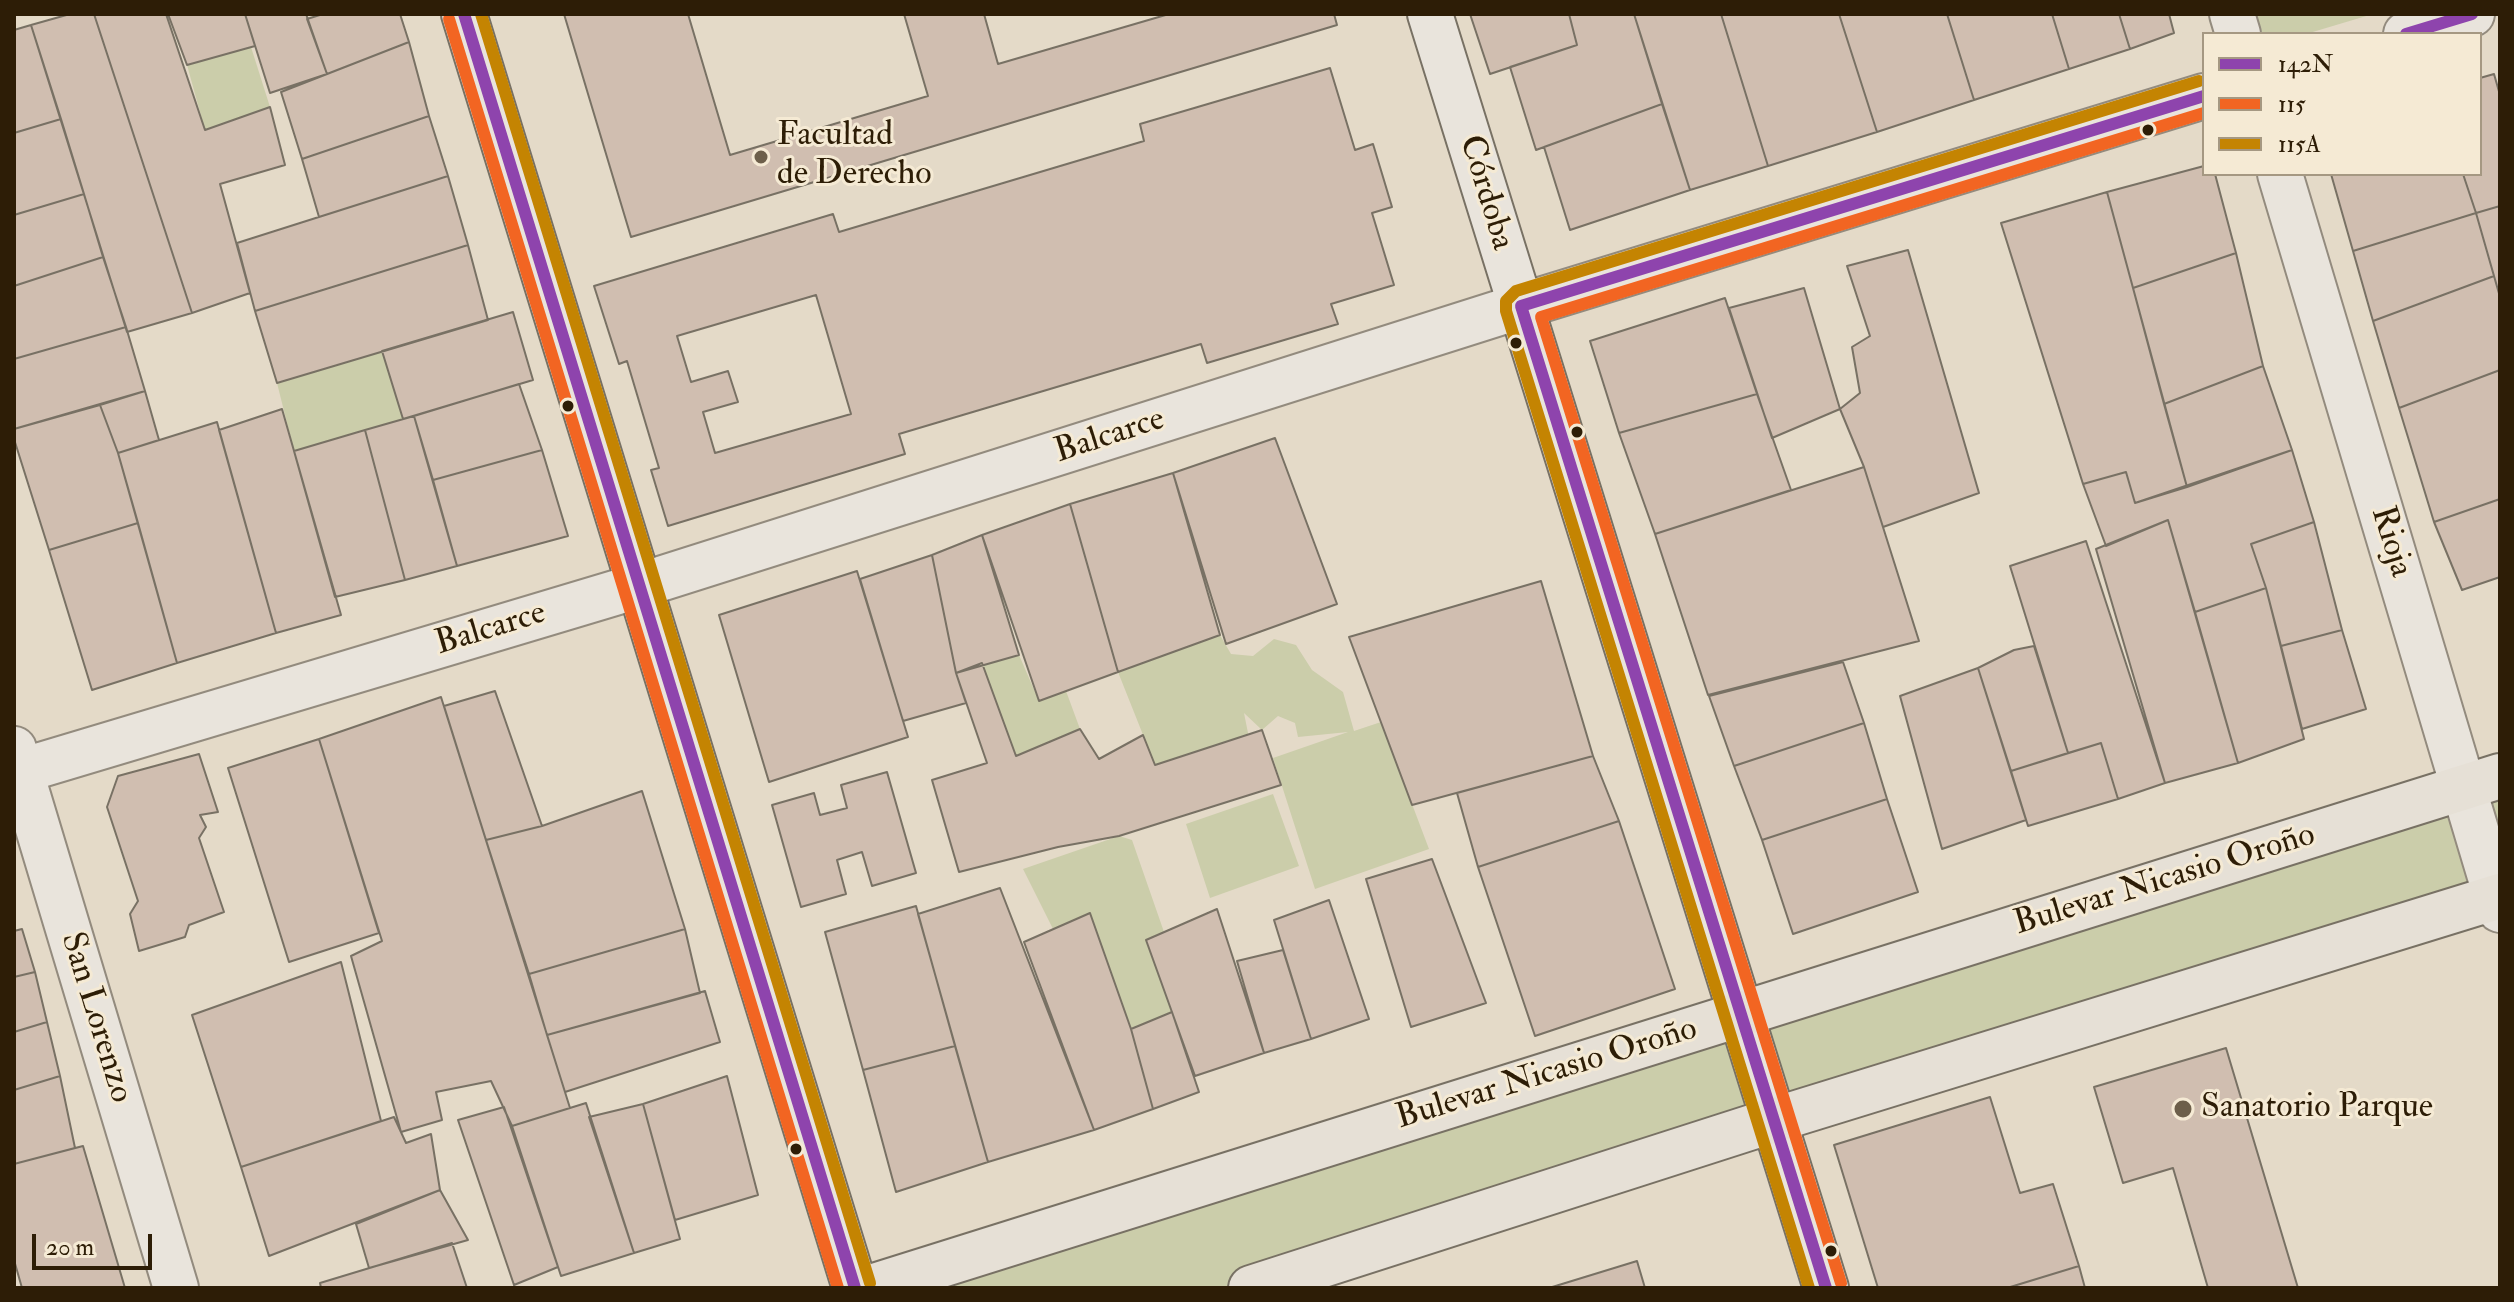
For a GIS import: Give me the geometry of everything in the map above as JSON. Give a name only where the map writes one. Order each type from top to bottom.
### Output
[{"type":"main road","name":"Bulevar Nicasio Oroño","points":[[868,1288],[2482,781]]},
{"type":"main road","points":[[1251,1288],[1774,1120],[2499,901]]},
{"type":"street","points":[[464,14],[855,1288]]},
{"type":"street","name":"Córdoba","points":[[1430,14],[1826,1288]]},
{"type":"street","points":[[2413,32],[2472,14]]},
{"type":"street","name":"Balcarce","points":[[16,764],[638,586],[1521,306],[2202,97]]},
{"type":"street","name":"Rioja","points":[[2281,176],[2482,781],[2499,901]]},
{"type":"street","name":"San Lorenzo","points":[[16,764],[176,1288]]},
{"type":"green space","points":[[2254,14],[2373,14],[2313,32],[2258,32]]},
{"type":"green space","points":[[251,47],[270,107],[205,130],[187,65]]},
{"type":"green space","points":[[382,351],[403,419],[294,451],[277,383]]},
{"type":"green space","points":[[1220,635],[1231,654],[1253,656],[1274,639],[1296,645],[1312,670],[1343,692],[1354,731],[1381,722],[1429,849],[1315,889],[1273,758],[1348,732],[1298,737],[1295,723],[1278,716],[1262,730],[1244,713],[1249,738],[1155,765],[1118,672]]},
{"type":"green space","points":[[1019,655],[1039,701],[1066,691],[1080,729],[1016,756],[982,663]]},
{"type":"green space","points":[[2500,776],[2500,896],[1251,1288],[868,1288]]},
{"type":"green space","points":[[1273,794],[1299,866],[1210,898],[1186,824]]},
{"type":"green space","points":[[1119,836],[1132,840],[1164,932],[1146,940],[1172,1012],[1131,1029],[1090,913],[1053,929],[1023,869]]},
{"type":"building","points":[[70,14],[94,14],[192,313],[127,332],[31,25]]},
{"type":"building","points":[[94,14],[166,14],[205,130],[270,107],[285,165],[220,184],[250,293],[192,313]]},
{"type":"building","points":[[168,14],[245,14],[255,46],[187,65]]},
{"type":"building","points":[[245,14],[306,14],[327,74],[270,93]]},
{"type":"building","points":[[323,14],[400,14],[409,42],[327,74],[307,19]]},
{"type":"building","points":[[564,14],[688,14],[730,155],[928,96],[904,14],[984,14],[998,64],[1169,14],[1334,14],[1337,25],[631,237]]},
{"type":"building","points":[[1470,14],[1569,14],[1577,45],[1490,74]]},
{"type":"building","points":[[1569,14],[1634,14],[1662,104],[1536,150],[1510,67],[1577,45]]},
{"type":"building","points":[[1634,14],[1721,14],[1768,166],[1690,190]]},
{"type":"building","points":[[1721,14],[1839,14],[1877,132],[1768,166]]},
{"type":"building","points":[[1839,14],[1947,14],[1974,100],[1877,132]]},
{"type":"building","points":[[1947,14],[2052,14],[2069,69],[1974,100]]},
{"type":"building","points":[[2052,14],[2119,14],[2130,49],[2069,69]]},
{"type":"building","points":[[2119,14],[2169,14],[2174,33],[2130,49]]},
{"type":"building","points":[[31,25],[61,119],[14,133],[14,30]]},
{"type":"building","points":[[409,42],[429,116],[302,159],[281,92]]},
{"type":"building","points":[[1330,68],[1355,150],[1373,144],[1392,207],[1372,213],[1394,285],[1331,304],[1338,324],[1207,363],[1201,344],[899,434],[905,454],[668,526],[651,470],[659,468],[627,361],[619,364],[594,286],[833,214],[839,232],[1144,141],[1140,124]],"holes":[[[816,295],[851,414],[715,453],[703,412],[738,402],[728,371],[691,382],[677,336]]]},
{"type":"building","points":[[2494,74],[2500,95],[2500,206],[2476,213],[2464,176],[2482,176],[2482,77]]},
{"type":"building","points":[[1662,104],[1690,190],[1570,230],[1544,147]]},
{"type":"building","points":[[429,116],[448,176],[319,217],[302,159]]},
{"type":"building","points":[[61,119],[84,194],[14,215],[14,133]]},
{"type":"building","points":[[2202,167],[2202,176],[2216,176],[2236,253],[2133,288],[2107,192]]},
{"type":"building","points":[[448,176],[468,245],[255,311],[237,243]]},
{"type":"building","points":[[2332,176],[2464,176],[2476,213],[2353,251]]},
{"type":"building","points":[[2107,192],[2187,487],[2135,503],[2126,472],[2083,484],[2001,223]]},
{"type":"building","points":[[84,194],[103,257],[14,286],[14,215]]},
{"type":"building","points":[[2500,206],[2500,297],[2476,213]]},
{"type":"building","points":[[2476,213],[2494,276],[2373,321],[2353,251]]},
{"type":"building","points":[[468,245],[488,320],[277,383],[255,311]]},
{"type":"building","points":[[1908,250],[1979,493],[1883,527],[1864,467],[1840,409],[1860,393],[1852,347],[1870,336],[1847,266]]},
{"type":"building","points":[[2236,253],[2263,366],[2164,404],[2133,288]]},
{"type":"building","points":[[103,257],[126,327],[14,359],[14,286]]},
{"type":"building","points":[[2494,276],[2500,297],[2500,370],[2399,408],[2373,321]]},
{"type":"building","points":[[1804,288],[1840,409],[1772,438],[1729,308]]},
{"type":"building","points":[[1725,298],[1757,394],[1619,433],[1590,341]]},
{"type":"building","points":[[513,312],[533,380],[403,419],[382,351]]},
{"type":"building","points":[[126,327],[145,391],[14,429],[14,359]]},
{"type":"building","points":[[2263,366],[2292,450],[2187,487],[2164,404]]},
{"type":"building","points":[[2500,370],[2500,499],[2434,522],[2399,408]]},
{"type":"building","points":[[519,384],[542,450],[433,480],[414,416]]},
{"type":"building","points":[[145,391],[159,440],[118,453],[100,405]]},
{"type":"building","points":[[1757,394],[1791,490],[1655,534],[1619,433]]},
{"type":"building","points":[[100,405],[118,453],[138,523],[49,550],[14,439],[14,429]]},
{"type":"building","points":[[282,409],[341,615],[276,633],[219,430]]},
{"type":"building","points":[[414,416],[457,566],[405,580],[365,430]]},
{"type":"building","points":[[217,422],[276,633],[177,663],[118,453]]},
{"type":"building","points":[[365,430],[405,580],[335,597],[294,451]]},
{"type":"building","points":[[1275,438],[1337,604],[1226,644],[1173,473]]},
{"type":"building","points":[[542,450],[568,536],[457,566],[433,480]]},
{"type":"building","points":[[2292,450],[2314,522],[2251,544],[2266,588],[2195,612],[2168,520],[2106,546],[2083,484],[2126,472],[2135,503]]},
{"type":"building","points":[[1864,467],[1919,641],[1708,695],[1655,534]]},
{"type":"building","points":[[1173,473],[1220,635],[1118,672],[1070,504]]},
{"type":"building","points":[[2500,499],[2500,577],[2462,590],[2434,522]]},
{"type":"building","points":[[1070,504],[1118,672],[1039,701],[982,535]]},
{"type":"building","points":[[2168,520],[2238,763],[2165,783],[2096,549]]},
{"type":"building","points":[[2314,522],[2342,630],[2281,646],[2251,544]]},
{"type":"building","points":[[138,523],[177,663],[92,690],[49,550]]},
{"type":"building","points":[[982,535],[1019,655],[956,673],[932,555]]},
{"type":"building","points":[[2086,541],[2165,783],[2118,799],[2101,743],[2068,753],[2010,566]]},
{"type":"building","points":[[932,555],[956,673],[966,703],[903,721],[860,579]]},
{"type":"building","points":[[857,571],[908,737],[769,782],[719,615]]},
{"type":"building","points":[[1541,581],[1593,756],[1412,805],[1349,637]]},
{"type":"building","points":[[2266,588],[2304,739],[2238,763],[2195,612]]},
{"type":"building","points":[[2342,630],[2366,709],[2302,729],[2281,646]]},
{"type":"building","points":[[2034,646],[2068,753],[2011,771],[1978,668],[2014,650]]},
{"type":"building","points":[[1843,662],[1864,723],[1734,766],[1709,696]]},
{"type":"building","points":[[982,663],[1016,756],[1080,729],[1099,759],[1143,735],[1155,765],[1262,730],[1281,785],[1119,836],[1058,847],[959,872],[932,780],[987,763],[956,673]]},
{"type":"building","points":[[1978,668],[2026,820],[1942,849],[1900,696]]},
{"type":"building","points":[[495,691],[542,826],[486,840],[444,706]]},
{"type":"building","points":[[441,697],[570,1108],[512,1126],[491,1081],[436,1092],[442,1120],[401,1132],[351,956],[382,941],[319,739]]},
{"type":"building","points":[[1864,723],[1887,799],[1762,840],[1734,766]]},
{"type":"building","points":[[319,739],[379,933],[289,962],[228,768]]},
{"type":"building","points":[[2101,743],[2118,799],[2028,826],[2011,771]]},
{"type":"building","points":[[199,754],[218,812],[200,815],[206,827],[199,838],[224,912],[189,925],[185,937],[139,951],[130,914],[138,901],[107,807],[118,776]]},
{"type":"building","points":[[1593,756],[1619,821],[1478,867],[1457,793]]},
{"type":"building","points":[[887,772],[916,873],[872,886],[862,852],[837,860],[846,894],[801,907],[772,805],[814,793],[820,815],[847,808],[841,785]]},
{"type":"building","points":[[642,791],[685,929],[529,974],[486,840],[542,826]]},
{"type":"building","points":[[1887,799],[1918,892],[1793,934],[1762,840]]},
{"type":"building","points":[[1619,821],[1675,989],[1535,1036],[1478,867]]},
{"type":"building","points":[[1432,859],[1486,1003],[1411,1027],[1366,879]]},
{"type":"building","points":[[1000,888],[1094,1130],[988,1162],[918,914]]},
{"type":"building","points":[[1329,900],[1369,1019],[1311,1039],[1274,920]]},
{"type":"building","points":[[916,906],[955,1046],[863,1070],[825,932]]},
{"type":"building","points":[[1217,909],[1264,1053],[1195,1076],[1146,940]]},
{"type":"building","points":[[1090,913],[1131,1029],[1153,1109],[1094,1130],[1024,942]]},
{"type":"building","points":[[22,929],[35,972],[14,977],[14,931]]},
{"type":"building","points":[[685,929],[700,993],[547,1035],[529,974]]},
{"type":"building","points":[[1283,950],[1311,1039],[1264,1053],[1237,961]]},
{"type":"building","points":[[341,962],[381,1121],[241,1167],[192,1015]]},
{"type":"building","points":[[35,972],[47,1022],[14,1032],[14,977]]},
{"type":"building","points":[[705,991],[720,1042],[565,1092],[547,1035]]},
{"type":"building","points":[[1172,1012],[1199,1092],[1153,1109],[1131,1029]]},
{"type":"building","points":[[47,1022],[60,1076],[14,1090],[14,1032]]},
{"type":"building","points":[[955,1046],[988,1162],[896,1192],[863,1070]]},
{"type":"building","points":[[2226,1048],[2298,1288],[2208,1288],[2173,1168],[2123,1183],[2094,1087]]},
{"type":"building","points":[[60,1076],[75,1148],[14,1164],[14,1090]]},
{"type":"building","points":[[727,1076],[758,1195],[675,1220],[643,1104]]},
{"type":"building","points":[[1990,1097],[2020,1193],[2053,1184],[2079,1266],[2007,1288],[1878,1288],[1834,1145]]},
{"type":"building","points":[[586,1103],[634,1253],[561,1276],[512,1126]]},
{"type":"building","points":[[643,1104],[680,1239],[634,1253],[589,1117]]},
{"type":"building","points":[[504,1107],[558,1267],[514,1285],[458,1120]]},
{"type":"building","points":[[394,1117],[406,1143],[431,1134],[440,1190],[269,1256],[241,1167]]},
{"type":"building","points":[[83,1146],[125,1288],[22,1288],[14,1260],[14,1164]]},
{"type":"building","points":[[440,1190],[468,1240],[369,1268],[356,1224]]},
{"type":"building","points":[[452,1243],[467,1288],[321,1288],[320,1283]]},
{"type":"building","points":[[1637,1261],[1645,1288],[1549,1288]]},
{"type":"building","points":[[2079,1266],[2085,1288],[2007,1288]]},
{"type":"transit line","name":"142N","points":[[464,14],[855,1288]]},
{"type":"transit line","name":"115A","points":[[481,14],[870,1283]]},
{"type":"transit line","name":"142N","points":[[2413,32],[2472,14]]},
{"type":"transit line","name":"115","points":[[449,19],[838,1288]]},
{"type":"transit line","name":"115A","points":[[1809,1288],[1506,311],[1506,301],[1516,291],[2199,81]]},
{"type":"transit line","name":"142N","points":[[1826,1288],[1521,306],[2202,97]]},
{"type":"transit line","name":"115","points":[[1841,1283],[1541,317],[2202,114]]},
{"type":"place","name":"Facultad de Derecho","points":[[761,157]]},
{"type":"place","name":"Sanatorio Parque","points":[[2183,1109]]}]
